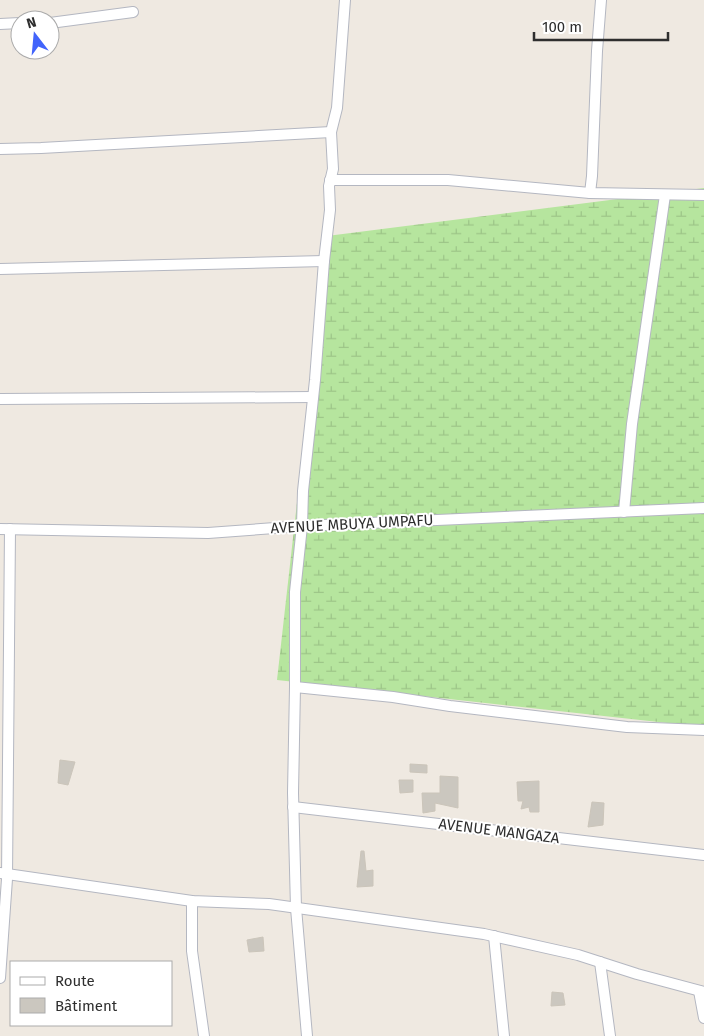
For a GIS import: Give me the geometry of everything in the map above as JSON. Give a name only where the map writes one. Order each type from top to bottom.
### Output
[{"type":"street","points":[[306,1036],[296,908],[293,807],[295,592],[312,397],[316,380],[324,261],[330,210],[330,180],[333,169],[332,132],[337,108],[345,0]]},
{"type":"street","points":[[590,193],[601,0]]},
{"type":"street","points":[[60,22],[133,12]]},
{"type":"street","points":[[0,148],[41,148],[332,132]]},
{"type":"street","points":[[330,180],[448,180],[590,193],[704,196]]},
{"type":"street","points":[[624,512],[632,424],[665,195]]},
{"type":"street","points":[[0,269],[324,261]]},
{"type":"street","points":[[0,399],[312,397]]},
{"type":"street","name":"AVENUE MBUYA UMPAFU","points":[[5,529],[208,533],[302,526],[704,508]]},
{"type":"street","points":[[0,978],[3,874],[5,529]]},
{"type":"street","points":[[295,687],[393,697],[450,706],[627,727],[704,730]]},
{"type":"street","name":"AVENUE MANGAZA","points":[[293,807],[704,855]]},
{"type":"street","points":[[3,874],[192,901],[269,904],[494,936],[578,955],[702,991],[704,1018]]},
{"type":"street","points":[[192,901],[192,951],[204,1036]]},
{"type":"street","points":[[494,936],[504,1036]]},
{"type":"street","points":[[600,962],[610,1036]]},
{"type":"green space","points":[[704,188],[704,727],[277,680],[327,236]]},
{"type":"building","points":[[60,760],[75,762],[68,785],[58,783]]},
{"type":"building","points":[[410,764],[427,765],[427,773],[410,772]]},
{"type":"building","points":[[440,776],[458,777],[458,808],[435,803],[435,811],[423,813],[422,793],[440,793]]},
{"type":"building","points":[[399,780],[413,780],[413,792],[400,793]]},
{"type":"building","points":[[539,781],[539,812],[530,812],[529,807],[521,809],[523,801],[518,801],[517,782]]},
{"type":"building","points":[[592,802],[604,803],[603,825],[588,827]]},
{"type":"building","points":[[361,851],[364,851],[366,871],[373,870],[373,886],[357,887]]},
{"type":"building","points":[[263,937],[264,951],[249,952],[247,940]]},
{"type":"building","points":[[552,992],[563,993],[565,1005],[551,1006]]}]
